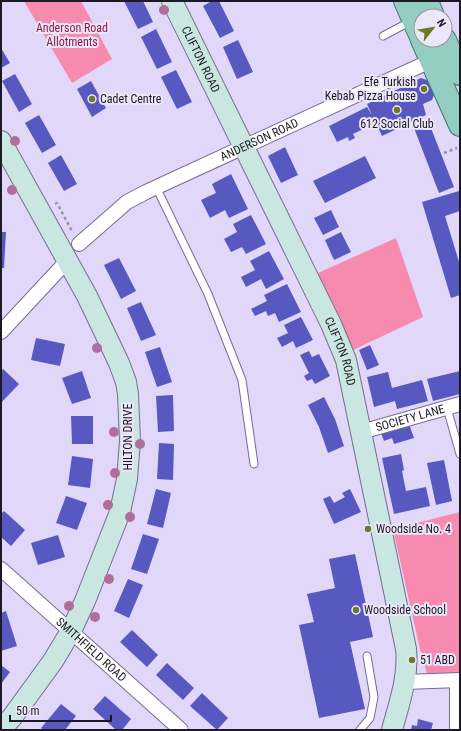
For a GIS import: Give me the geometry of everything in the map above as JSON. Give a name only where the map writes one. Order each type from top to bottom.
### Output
[{"type":"main road","points":[[442,50],[460,74]]},
{"type":"main road","points":[[442,50],[446,95],[460,125]]},
{"type":"street","name":"CLIFTON ROAD","points":[[172,1],[331,324],[346,360],[404,637],[407,658],[404,682],[392,730]]},
{"type":"street","name":"ANDERSON ROAD","points":[[79,244],[127,202],[156,187],[244,148],[442,50]]},
{"type":"street","name":"HILTON DRIVE","points":[[1,141],[87,296],[126,382],[130,409],[129,461],[125,495],[96,578],[72,631],[53,661],[1,730]]},
{"type":"street","points":[[1,332],[67,261]]},
{"type":"street","name":"SOCIETY LANE","points":[[361,432],[454,406]]},
{"type":"street","name":"SMITHFIELD ROAD","points":[[1,569],[181,730]]},
{"type":"street","points":[[404,682],[458,680],[457,730]]},
{"type":"lane","points":[[383,36],[413,25]]},
{"type":"lane","points":[[156,187],[208,294],[242,380],[254,464]]},
{"type":"lane","points":[[454,406],[460,454]]},
{"type":"lane","points":[[360,730],[370,718],[374,697],[367,656]]},
{"type":"path","points":[[444,153],[457,148]]},
{"type":"green space","name":"Anderson Road Allotments","points":[[24,1],[81,1],[112,59],[72,83]]},
{"type":"green space","points":[[396,238],[423,317],[353,350],[318,273]]},
{"type":"green space","points":[[460,512],[460,674],[428,676],[422,658],[393,529]]},
{"type":"building","points":[[124,1],[143,1],[153,22],[138,29]]},
{"type":"building","points":[[212,1],[219,1],[234,31],[220,38],[203,6]]},
{"type":"building","points":[[156,29],[172,62],[157,69],[141,37]]},
{"type":"building","points":[[238,40],[253,72],[237,79],[223,47]]},
{"type":"building","points":[[1,48],[10,63],[1,68]]},
{"type":"building","points":[[176,70],[192,102],[177,109],[161,77]]},
{"type":"building","points":[[15,74],[32,104],[19,112],[2,81]]},
{"type":"building","name":"612 Social Club","points":[[421,78],[427,80],[434,95],[432,100],[423,104],[426,115],[382,136],[376,123],[353,134],[355,138],[349,141],[348,137],[337,142],[329,126],[367,107],[372,115],[367,104]]},
{"type":"building","name":"Cadet Centre","points":[[91,81],[106,108],[92,117],[77,89]]},
{"type":"building","points":[[39,115],[56,145],[42,153],[25,123]]},
{"type":"building","points":[[429,123],[454,187],[439,193],[414,128]]},
{"type":"building","points":[[285,147],[298,175],[281,183],[268,156]]},
{"type":"building","points":[[61,155],[77,184],[64,191],[48,163]]},
{"type":"building","points":[[365,156],[376,178],[325,203],[313,181]]},
{"type":"building","points":[[231,174],[248,209],[229,218],[225,210],[210,218],[201,200],[216,193],[212,184]]},
{"type":"building","points":[[459,191],[460,211],[445,216],[460,265],[460,295],[451,298],[422,202]]},
{"type":"building","points":[[331,210],[339,227],[323,235],[314,218]]},
{"type":"building","points":[[251,215],[266,244],[246,254],[242,247],[231,252],[224,239],[237,232],[233,224]]},
{"type":"building","points":[[1,232],[6,232],[4,268],[1,268]]},
{"type":"building","points":[[341,232],[351,252],[334,260],[325,240]]},
{"type":"building","points":[[269,251],[284,279],[266,289],[261,279],[246,287],[241,277],[255,270],[250,261]]},
{"type":"building","points":[[119,258],[136,291],[121,299],[104,265]]},
{"type":"building","points":[[287,284],[301,312],[279,322],[275,313],[268,316],[266,311],[255,316],[251,309],[267,301],[264,295]]},
{"type":"building","points":[[141,302],[156,335],[141,341],[127,308]]},
{"type":"building","points":[[301,317],[313,340],[296,348],[293,341],[282,347],[277,338],[288,333],[284,325]]},
{"type":"building","points":[[36,338],[65,344],[60,366],[31,360]]},
{"type":"building","points":[[370,345],[379,365],[367,370],[359,350]]},
{"type":"building","points":[[160,347],[172,382],[157,387],[145,352]]},
{"type":"building","points":[[309,351],[312,357],[319,354],[330,376],[315,384],[312,379],[307,381],[304,376],[309,373],[300,355]]},
{"type":"building","points":[[3,369],[19,384],[1,403],[1,371]]},
{"type":"building","points":[[82,371],[91,398],[72,404],[62,378]]},
{"type":"building","points":[[460,371],[460,394],[433,401],[427,379]]},
{"type":"building","points":[[388,372],[392,388],[422,380],[428,401],[397,409],[395,401],[374,407],[367,377]]},
{"type":"building","points":[[173,395],[174,431],[158,432],[156,396]]},
{"type":"building","points":[[324,397],[335,419],[344,446],[328,453],[319,427],[308,405]]},
{"type":"building","points":[[71,416],[93,416],[93,444],[72,444]]},
{"type":"building","points":[[409,424],[414,438],[394,444],[392,438],[384,441],[381,433]]},
{"type":"building","points":[[159,443],[174,444],[173,480],[157,479]]},
{"type":"building","points":[[401,454],[404,470],[402,471],[406,491],[426,487],[430,506],[394,514],[382,458]]},
{"type":"building","points":[[72,456],[93,459],[90,488],[68,485]]},
{"type":"building","points":[[444,460],[452,501],[436,505],[427,463]]},
{"type":"building","points":[[156,489],[171,493],[163,528],[147,524]]},
{"type":"building","points":[[350,489],[361,512],[334,524],[323,499],[330,496],[334,503],[345,497],[342,493]]},
{"type":"building","points":[[66,496],[87,503],[77,530],[56,523]]},
{"type":"building","points":[[4,511],[25,530],[11,546],[1,537],[1,514]]},
{"type":"building","points":[[143,534],[159,539],[147,574],[131,569]]},
{"type":"building","points":[[58,535],[65,557],[38,565],[31,543]]},
{"type":"building","points":[[355,554],[373,637],[350,642],[365,709],[319,718],[299,625],[314,622],[307,594],[335,588],[329,559]]},
{"type":"building","points":[[128,579],[143,585],[129,618],[114,611]]},
{"type":"building","points":[[6,611],[17,646],[1,651],[1,613]]},
{"type":"building","points":[[132,630],[158,655],[147,667],[120,642]]},
{"type":"building","points":[[167,663],[194,688],[183,700],[156,675]]},
{"type":"building","points":[[1,665],[10,672],[1,684]]},
{"type":"building","points":[[202,693],[228,718],[217,730],[190,706]]},
{"type":"building","points":[[105,696],[131,719],[122,730],[116,730],[93,709]]},
{"type":"building","points":[[61,704],[76,716],[65,730],[43,730],[41,728]]},
{"type":"building","points":[[418,719],[433,723],[431,730],[411,730],[412,725],[417,726]]},
{"type":"place","name":"Efe Turkish Kebab Pizza House","points":[[424,89]]},
{"type":"place","name":"Cadet Centre","points":[[92,99]]},
{"type":"place","name":"612 Social Club","points":[[397,110]]},
{"type":"place","name":"Woodside No. 4","points":[[368,529]]},
{"type":"place","name":"Woodside School","points":[[356,610]]},
{"type":"place","name":"51 ABD","points":[[412,660]]}]
